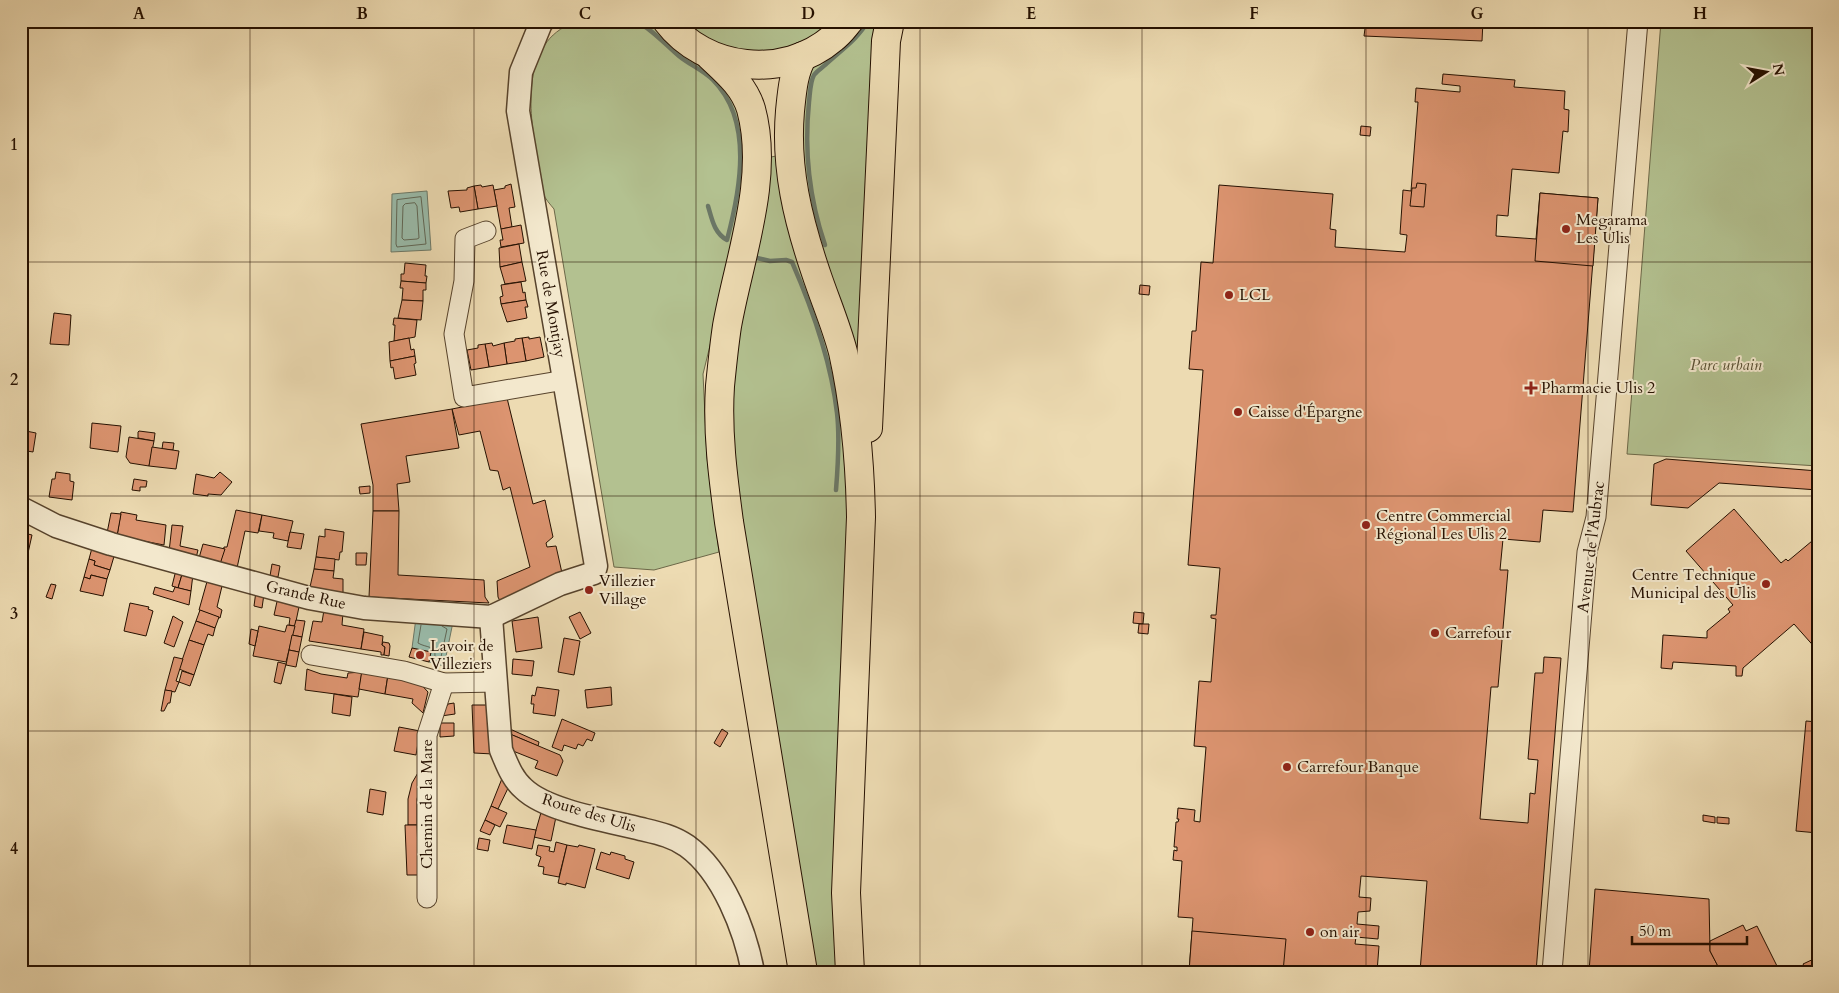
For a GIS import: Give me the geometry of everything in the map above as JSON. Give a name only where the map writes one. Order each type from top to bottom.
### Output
[{"type":"main road","points":[[667,21],[677,34],[710,56],[737,81],[750,108],[756,138],[756,171],[749,229],[727,326],[720,387],[720,450],[729,522],[803,972]]},
{"type":"main road","points":[[710,56],[741,65],[773,65],[803,56],[833,39],[849,21]]},
{"type":"main road","points":[[860,479],[868,432],[886,41],[890,21]]},
{"type":"main road","points":[[803,56],[796,68],[789,127],[789,160],[792,188],[798,217],[842,351],[853,406],[860,479],[861,517],[846,894],[850,972]]},
{"type":"street","name":"Rue de Montjay","points":[[491,618],[560,584],[594,573],[596,566],[518,111],[521,72],[540,29],[545,32],[558,21]]},
{"type":"street","name":"Avenue de l'Aubrac","points":[[1552,972],[1588,552],[1596,517],[1638,21]]},
{"type":"street","points":[[486,231],[465,238],[464,281],[454,334],[464,397],[565,380]]},
{"type":"street","name":"Grande Rue","points":[[21,508],[56,526],[111,544],[309,598],[364,608],[491,618]]},
{"type":"street","name":"Route des Ulis","points":[[491,618],[501,750],[509,770],[523,788],[538,800],[668,836],[688,846],[709,867],[726,892],[740,927],[753,972]]},
{"type":"street","points":[[311,655],[404,671],[444,683],[496,682]]},
{"type":"street","name":"Chemin de la Mare","points":[[427,898],[427,735],[444,683]]},
{"type":"green space","points":[[579,21],[648,21],[717,74],[744,119],[746,181],[720,305],[703,374],[707,458],[719,552],[654,570],[614,567],[554,209],[544,195],[539,177],[531,114],[533,75],[538,57],[547,42],[560,29]]},
{"type":"green space","points":[[685,21],[831,21],[813,36],[798,44],[781,49],[746,51],[713,41]]},
{"type":"green space","points":[[860,21],[882,21],[858,370],[801,182],[800,105],[811,65]]},
{"type":"green space","name":"Parc urbain","points":[[1661,21],[1818,21],[1818,466],[1627,454]]},
{"type":"green space","points":[[766,154],[771,157],[776,156],[839,382],[851,505],[841,972],[814,972],[734,491],[732,365]]},
{"type":"water","points":[[427,191],[431,250],[391,252],[392,194]]},
{"type":"water","points":[[416,618],[453,622],[444,666],[429,662],[431,652],[412,648]]},
{"type":"building","points":[[1366,21],[1483,21],[1482,41],[1364,36]]},
{"type":"building","name":"Centre Commercial Régional Les Ulis 2","points":[[1443,74],[1515,80],[1514,87],[1565,91],[1564,109],[1569,110],[1568,132],[1563,131],[1559,173],[1512,169],[1508,216],[1497,215],[1496,236],[1536,239],[1540,193],[1598,198],[1573,512],[1543,510],[1540,542],[1503,539],[1500,570],[1508,570],[1498,687],[1491,687],[1480,819],[1528,823],[1530,793],[1535,794],[1538,760],[1528,759],[1535,673],[1543,673],[1544,657],[1561,658],[1536,972],[1420,972],[1427,881],[1361,876],[1359,897],[1371,898],[1370,911],[1358,912],[1357,924],[1379,926],[1378,939],[1356,937],[1355,944],[1379,946],[1377,972],[1189,972],[1193,918],[1178,917],[1182,861],[1173,860],[1174,850],[1177,851],[1177,847],[1174,847],[1176,822],[1179,819],[1177,819],[1178,808],[1195,810],[1194,821],[1200,822],[1206,747],[1194,746],[1199,681],[1211,682],[1216,619],[1211,618],[1211,615],[1216,615],[1220,568],[1188,565],[1203,370],[1189,369],[1192,331],[1196,331],[1201,262],[1213,263],[1219,185],[1333,194],[1330,229],[1336,230],[1335,247],[1405,252],[1407,235],[1400,234],[1403,190],[1411,191],[1418,102],[1415,102],[1416,88],[1460,92],[1460,86],[1442,84]]},
{"type":"building","points":[[1361,126],[1371,127],[1370,136],[1360,135]]},
{"type":"building","points":[[1417,183],[1426,184],[1424,207],[1410,206],[1412,188],[1416,188]]},
{"type":"building","points":[[511,184],[515,207],[509,208],[512,227],[501,229],[494,190],[505,188],[505,186]]},
{"type":"building","points":[[481,185],[482,187],[493,185],[497,206],[478,209],[474,186]]},
{"type":"building","points":[[474,186],[478,209],[460,212],[459,207],[451,208],[448,191],[467,190],[467,188]]},
{"type":"building","name":"Megarama Les Ulis","points":[[1540,193],[1598,198],[1593,266],[1535,261]]},
{"type":"building","points":[[521,225],[524,243],[501,247],[500,240],[503,240],[501,229]]},
{"type":"building","points":[[519,244],[522,262],[500,267],[499,248]]},
{"type":"building","points":[[522,262],[526,281],[505,284],[500,267]]},
{"type":"building","points":[[405,263],[426,265],[426,283],[401,281],[401,274],[404,274]]},
{"type":"building","points":[[401,281],[426,283],[426,290],[423,290],[423,301],[402,300],[403,288],[400,288]]},
{"type":"building","points":[[521,282],[526,300],[501,304],[500,297],[503,296],[501,285]]},
{"type":"building","points":[[1140,285],[1150,286],[1149,295],[1139,294]]},
{"type":"building","points":[[402,300],[423,301],[421,320],[398,318]]},
{"type":"building","points":[[526,300],[528,307],[525,307],[527,318],[507,322],[501,304]]},
{"type":"building","points":[[54,313],[71,315],[69,345],[50,344]]},
{"type":"building","points":[[394,318],[417,320],[415,337],[394,341]]},
{"type":"building","points":[[529,337],[529,339],[540,337],[544,357],[526,361],[522,338]]},
{"type":"building","points":[[409,338],[411,350],[414,349],[415,356],[390,361],[389,342]]},
{"type":"building","points":[[522,338],[526,361],[507,364],[504,343]]},
{"type":"building","points":[[492,343],[493,346],[504,343],[507,364],[489,367],[485,344]]},
{"type":"building","points":[[485,344],[489,367],[471,370],[467,350],[478,348],[478,345]]},
{"type":"building","points":[[415,356],[416,375],[395,379],[390,361]]},
{"type":"building","points":[[507,398],[533,504],[545,500],[553,537],[546,543],[547,547],[556,546],[562,573],[501,603],[498,597],[497,581],[530,567],[510,487],[503,490],[498,471],[490,470],[480,431],[459,435],[452,409]]},
{"type":"building","points":[[452,409],[459,448],[406,456],[410,482],[397,484],[399,511],[373,511],[373,485],[361,424]]},
{"type":"building","points":[[92,423],[121,426],[118,452],[90,448]]},
{"type":"building","points":[[21,430],[36,433],[33,452],[21,450]]},
{"type":"building","points":[[139,431],[155,433],[154,441],[138,438]]},
{"type":"building","points":[[129,437],[154,441],[149,466],[130,463],[126,457]]},
{"type":"building","points":[[163,442],[174,443],[173,450],[162,449]]},
{"type":"building","points":[[152,447],[179,451],[176,469],[149,466]]},
{"type":"building","points":[[1666,459],[1818,471],[1818,490],[1719,483],[1688,508],[1651,505],[1654,464]]},
{"type":"building","points":[[56,472],[70,474],[70,481],[74,482],[72,500],[49,497],[52,479],[55,479]]},
{"type":"building","points":[[220,472],[232,482],[221,495],[193,494],[196,474],[214,478]]},
{"type":"building","points":[[134,479],[147,481],[146,487],[140,487],[140,491],[132,490]]},
{"type":"building","points":[[370,486],[370,493],[360,494],[359,487]]},
{"type":"building","name":"Centre Technique Municipal des Ulis","points":[[1734,509],[1781,563],[1786,559],[1788,561],[1818,536],[1818,651],[1794,624],[1743,668],[1742,676],[1736,676],[1736,666],[1673,662],[1672,669],[1661,668],[1663,635],[1707,638],[1707,631],[1730,612],[1728,609],[1733,605],[1686,551]]},
{"type":"building","points":[[236,510],[262,515],[258,533],[245,531],[237,568],[220,564],[224,547],[227,547]]},
{"type":"building","points":[[373,511],[399,511],[398,575],[484,580],[485,597],[489,603],[369,597]]},
{"type":"building","points":[[121,512],[137,515],[136,520],[166,525],[164,545],[117,536]]},
{"type":"building","points":[[111,513],[121,514],[117,536],[107,533]]},
{"type":"building","points":[[262,515],[293,521],[288,541],[273,538],[274,533],[259,531]]},
{"type":"building","points":[[172,525],[183,526],[180,546],[198,550],[196,558],[169,552]]},
{"type":"building","points":[[325,529],[344,532],[342,552],[340,552],[339,560],[316,557],[319,536],[325,537]]},
{"type":"building","points":[[290,532],[304,534],[301,549],[287,547]]},
{"type":"building","points":[[24,533],[32,535],[26,562],[21,560],[21,541]]},
{"type":"building","points":[[203,544],[225,549],[220,564],[199,558]]},
{"type":"building","points":[[92,548],[115,553],[110,570],[94,565],[95,561],[89,559]]},
{"type":"building","points":[[356,553],[367,553],[366,565],[356,565]]},
{"type":"building","points":[[316,557],[335,559],[334,571],[314,569]]},
{"type":"building","points":[[89,559],[95,561],[94,565],[110,570],[107,579],[91,575],[90,579],[84,577]]},
{"type":"building","points":[[272,564],[280,566],[278,577],[270,576]]},
{"type":"building","points":[[314,569],[334,571],[333,578],[343,579],[343,594],[310,587]]},
{"type":"building","points":[[176,570],[183,571],[178,588],[172,586]]},
{"type":"building","points":[[183,571],[193,574],[191,591],[178,588]]},
{"type":"building","points":[[91,575],[107,579],[103,596],[80,591],[84,577],[90,579]]},
{"type":"building","points":[[208,578],[223,582],[217,607],[222,610],[220,618],[199,610]]},
{"type":"building","points":[[51,584],[56,585],[52,599],[46,597]]},
{"type":"building","points":[[155,587],[173,592],[175,587],[191,591],[189,605],[153,594]]},
{"type":"building","points":[[256,591],[264,594],[262,608],[254,606]]},
{"type":"building","points":[[278,597],[300,602],[295,626],[289,625],[290,618],[274,615]]},
{"type":"building","points":[[130,603],[149,607],[148,609],[153,611],[146,636],[124,631]]},
{"type":"building","points":[[200,610],[219,617],[215,628],[196,621]]},
{"type":"building","points":[[324,610],[343,613],[342,625],[364,629],[361,649],[309,641],[313,621],[322,622]]},
{"type":"building","points":[[580,612],[591,633],[580,639],[569,617]]},
{"type":"building","points":[[1134,612],[1144,613],[1143,624],[1133,623]]},
{"type":"building","points":[[173,616],[183,622],[174,647],[164,643]]},
{"type":"building","points":[[538,617],[542,648],[516,652],[512,621]]},
{"type":"building","points":[[296,620],[305,621],[302,637],[292,635]]},
{"type":"building","points":[[196,621],[215,628],[213,636],[208,634],[204,645],[189,640]]},
{"type":"building","points":[[1139,624],[1149,624],[1148,634],[1138,633]]},
{"type":"building","points":[[287,625],[295,626],[286,662],[253,656],[259,626],[285,632]]},
{"type":"building","points":[[251,629],[258,631],[255,646],[249,644]]},
{"type":"building","points":[[364,632],[383,636],[384,655],[381,655],[381,652],[361,649]]},
{"type":"building","points":[[292,635],[302,637],[299,652],[289,650]]},
{"type":"building","points":[[564,638],[580,641],[574,675],[558,672]]},
{"type":"building","points":[[189,640],[204,645],[194,675],[179,669]]},
{"type":"building","points":[[383,642],[389,643],[389,656],[384,655],[385,647],[382,645]]},
{"type":"building","name":"Lavoir de Villeziers","points":[[412,648],[431,652],[429,662],[409,657]]},
{"type":"building","points":[[289,650],[299,652],[296,667],[286,665]]},
{"type":"building","points":[[174,657],[183,659],[176,681],[179,682],[175,692],[165,690]]},
{"type":"building","points":[[513,659],[534,661],[532,676],[512,674]]},
{"type":"building","points":[[278,662],[286,664],[281,684],[274,682]]},
{"type":"building","points":[[307,669],[321,674],[347,678],[348,673],[362,672],[358,697],[305,690]]},
{"type":"building","points":[[362,670],[388,675],[385,694],[359,689]]},
{"type":"building","points":[[182,671],[194,675],[190,686],[179,682]]},
{"type":"building","points":[[388,675],[416,679],[428,692],[423,713],[412,703],[413,699],[385,694]]},
{"type":"building","points":[[537,687],[559,690],[555,716],[533,713],[532,695],[535,696]]},
{"type":"building","points":[[611,687],[612,705],[587,708],[585,690]]},
{"type":"building","points":[[165,690],[172,691],[170,703],[168,703],[164,711],[161,711]]},
{"type":"building","points":[[334,694],[352,697],[350,716],[332,713]]},
{"type":"building","points":[[454,703],[455,714],[441,716],[448,704]]},
{"type":"building","points":[[472,705],[491,705],[493,754],[474,753]]},
{"type":"building","points":[[562,719],[595,733],[592,741],[587,739],[583,746],[578,744],[576,749],[564,745],[562,751],[552,747]]},
{"type":"building","points":[[1806,721],[1818,722],[1818,833],[1796,831]]},
{"type":"building","points":[[440,723],[454,723],[454,736],[440,737]]},
{"type":"building","points":[[399,727],[420,731],[416,755],[394,751]]},
{"type":"building","points":[[510,729],[539,742],[538,746],[510,734]]},
{"type":"building","points":[[722,729],[728,733],[720,747],[714,743]]},
{"type":"building","points":[[510,734],[560,755],[563,761],[557,776],[535,768],[538,761],[513,751]]},
{"type":"building","points":[[419,771],[420,788],[417,799],[417,825],[408,825],[408,799],[412,783]]},
{"type":"building","points":[[503,776],[510,784],[498,809],[491,806]]},
{"type":"building","points":[[370,789],[386,792],[383,815],[367,812]]},
{"type":"building","points":[[491,806],[507,813],[500,827],[485,820]]},
{"type":"building","points":[[542,809],[557,812],[551,841],[534,837]]},
{"type":"building","points":[[1703,815],[1715,817],[1715,823],[1703,821]]},
{"type":"building","points":[[1717,817],[1729,818],[1729,824],[1717,823]]},
{"type":"building","points":[[485,820],[495,825],[490,835],[480,831]]},
{"type":"building","points":[[405,825],[417,825],[419,875],[407,875]]},
{"type":"building","points":[[507,825],[536,830],[532,849],[503,843]]},
{"type":"building","points":[[479,838],[490,840],[488,851],[477,849]]},
{"type":"building","points":[[556,842],[567,845],[559,877],[543,874],[544,867],[538,866],[541,857],[536,855],[538,845],[550,847],[549,851],[554,852]]},
{"type":"building","points":[[567,845],[578,847],[579,845],[595,849],[585,888],[558,883]]},
{"type":"building","points":[[601,852],[610,855],[611,852],[625,856],[625,859],[634,862],[629,879],[596,869]]},
{"type":"building","points":[[1595,889],[1709,899],[1710,951],[1721,972],[1589,972]]},
{"type":"building","points":[[1743,925],[1746,931],[1757,926],[1780,972],[1721,972],[1710,951],[1710,941]]},
{"type":"building","points":[[1192,931],[1286,939],[1283,972],[1189,972]]},
{"type":"building","points":[[1818,957],[1818,972],[1792,972],[1804,966],[1803,964]]},
{"type":"waterway","points":[[584,24],[600,21]]},
{"type":"waterway","points":[[634,21],[652,32],[679,56],[713,80],[726,97],[734,115],[739,136],[739,179],[727,240],[716,230],[708,206]]},
{"type":"waterway","points":[[825,245],[815,210],[809,174],[807,138],[811,85],[815,74],[854,39],[868,21]]},
{"type":"waterway","points":[[757,258],[770,261],[786,260],[792,262],[814,317],[826,355],[837,413],[839,442],[836,490]]},
{"type":"place","name":"Megarama Les Ulis","points":[[1566,229]]},
{"type":"place","name":"LCL","points":[[1229,295]]},
{"type":"place","name":"Pharmacie Ulis 2","points":[[1531,388]]},
{"type":"place","name":"Caisse d'Épargne","points":[[1238,412]]},
{"type":"place","name":"Centre Commercial Régional Les Ulis 2","points":[[1366,525]]},
{"type":"place","name":"Centre Technique Municipal des Ulis","points":[[1766,584]]},
{"type":"place","name":"Villezier Village","points":[[589,590]]},
{"type":"place","name":"Carrefour","points":[[1435,633]]},
{"type":"place","name":"Lavoir de Villeziers","points":[[420,655]]},
{"type":"place","name":"Carrefour Banque","points":[[1287,767]]},
{"type":"place","name":"on air","points":[[1310,932]]}]
